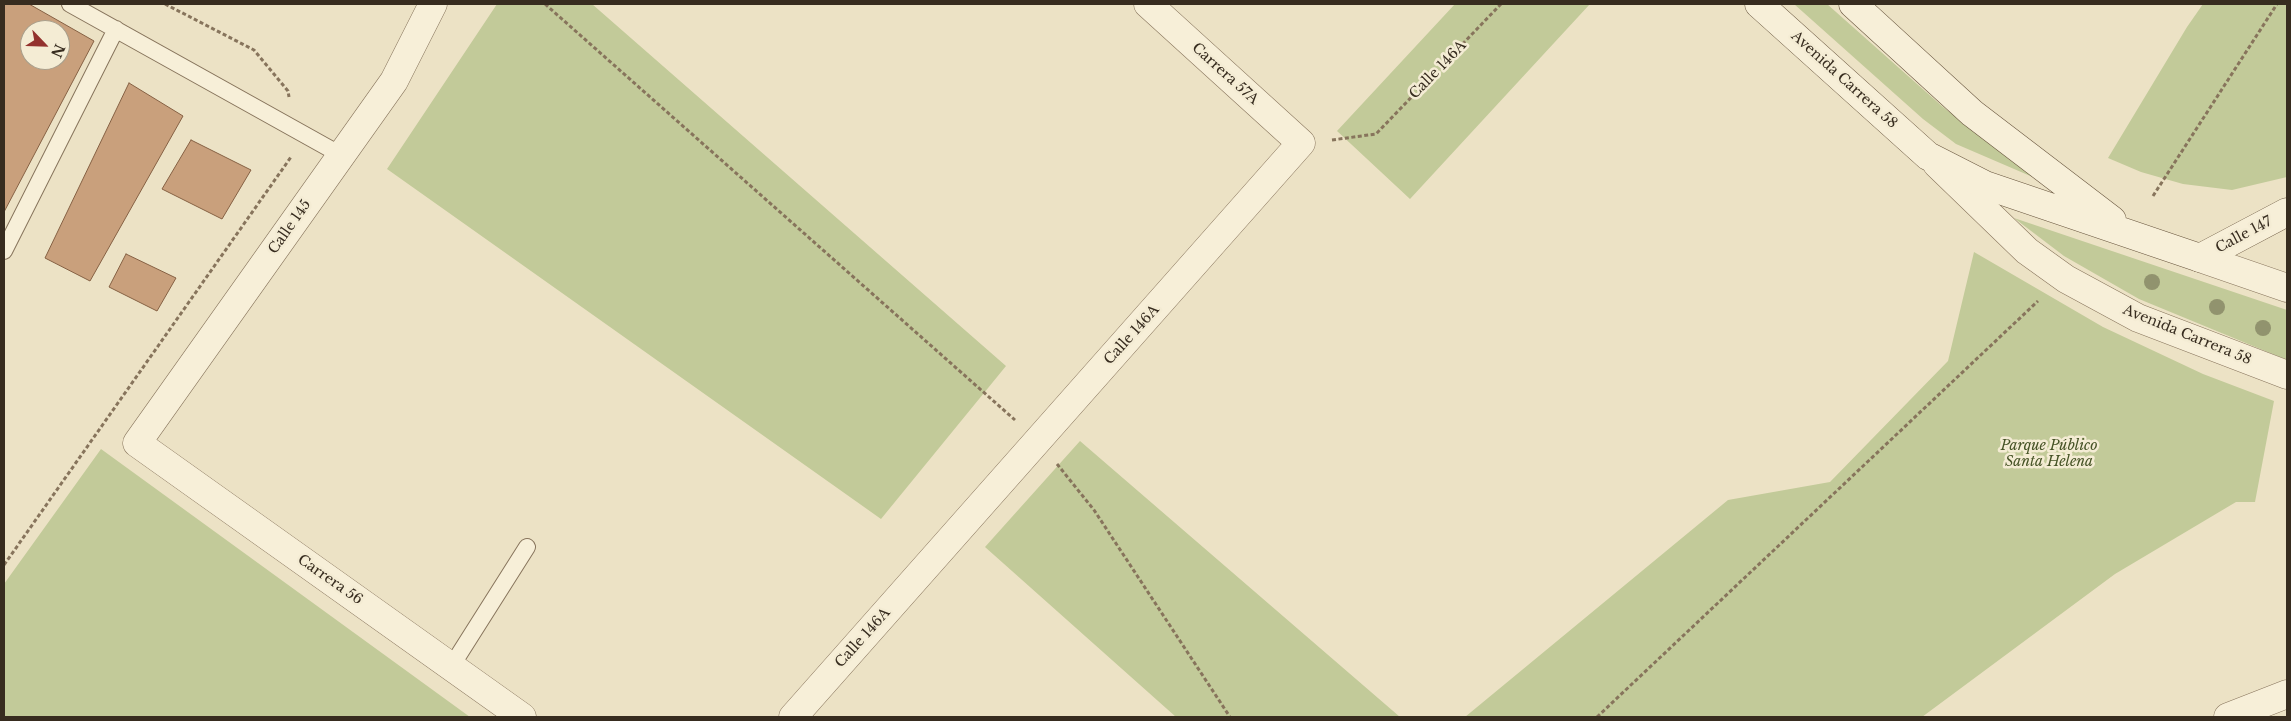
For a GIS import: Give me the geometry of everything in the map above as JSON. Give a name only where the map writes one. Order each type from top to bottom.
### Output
[{"type":"street","name":"Calle 145","points":[[137,444],[394,81],[433,4]]},
{"type":"street","name":"Carrera 57A","points":[[1148,4],[1302,143]]},
{"type":"street","name":"Avenida Carrera 58","points":[[1759,4],[1928,156],[2027,252],[2066,279],[2138,318],[2287,374]]},
{"type":"street","name":"Avenida Carrera 58","points":[[1853,4],[1972,113],[2129,233]]},
{"type":"street","name":"Calle 146A","points":[[793,717],[1302,143]]},
{"type":"street","name":"Avenida Carrera 58","points":[[1928,156],[1985,185],[2287,288]]},
{"type":"street","name":"Calle 147","points":[[2200,258],[2287,212]]},
{"type":"street","name":"Carrera 56","points":[[137,444],[522,717]]},
{"type":"street","points":[[2228,717],[2287,694]]},
{"type":"lane","points":[[70,4],[341,155]]},
{"type":"lane","points":[[4,251],[116,29]]},
{"type":"lane","points":[[451,667],[527,547]]},
{"type":"path","points":[[4,565],[290,159],[296,130],[288,91],[254,50],[165,4]]},
{"type":"path","points":[[545,4],[1038,441],[1094,510],[1230,717]]},
{"type":"path","name":"Calle 146A","points":[[1302,143],[1376,134],[1501,4]]},
{"type":"path","points":[[2153,196],[2277,4]]},
{"type":"path","points":[[1597,717],[2038,301]]},
{"type":"green space","points":[[497,4],[592,4],[1006,366],[881,519],[387,169]]},
{"type":"green space","points":[[1455,4],[1590,4],[1410,199],[1337,131]]},
{"type":"green space","points":[[1794,4],[1827,4],[1943,107],[2035,178],[1956,144],[1923,119]]},
{"type":"green space","points":[[2203,4],[2287,4],[2287,177],[2232,190],[2183,184],[2141,172],[2108,158],[2187,27]]},
{"type":"green space","points":[[2014,218],[2287,310],[2287,360],[2139,299],[2064,256]]},
{"type":"green space","name":"Parque Público Santa Helena","points":[[1974,252],[2103,327],[2203,374],[2274,401],[2255,502],[2236,502],[2115,574],[1922,717],[1465,717],[1728,500],[1830,482],[1948,361]]},
{"type":"green space","points":[[1080,441],[1400,717],[1176,717],[985,547]]},
{"type":"green space","points":[[101,449],[470,717],[4,717],[4,584]]},
{"type":"building","points":[[4,4],[29,4],[57,20],[20,20],[20,70],[70,70],[70,27],[94,41],[4,212]]},
{"type":"building","points":[[129,83],[183,116],[90,281],[45,258]]},
{"type":"building","points":[[191,140],[251,170],[222,219],[162,189]]},
{"type":"building","points":[[126,254],[176,278],[157,311],[109,287]]}]
